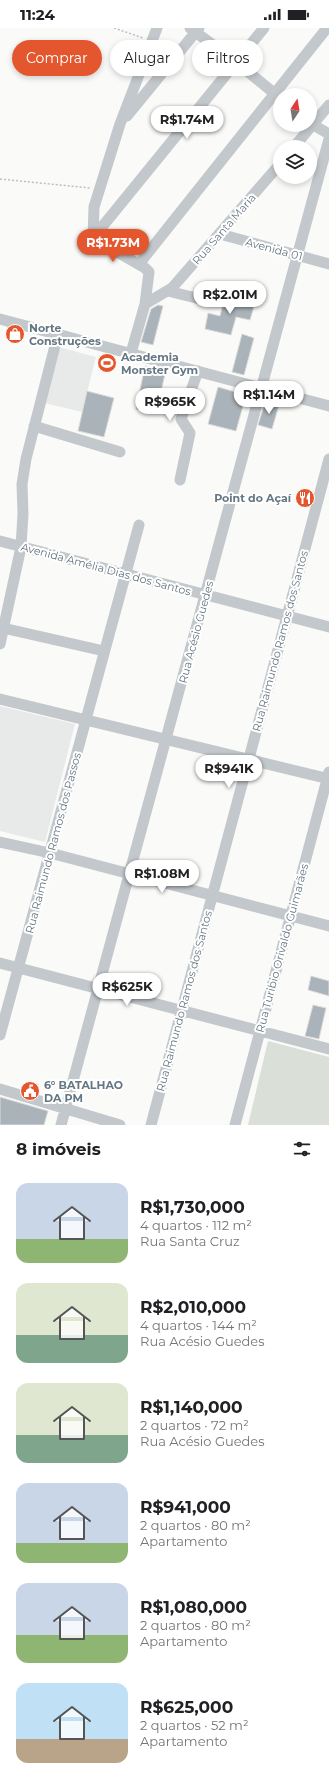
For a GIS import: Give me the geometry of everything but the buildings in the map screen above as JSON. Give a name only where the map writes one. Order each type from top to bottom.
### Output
[{"type":"street","points":[[152,40],[157,28]]},
{"type":"street","points":[[254,40],[264,28]]},
{"type":"street","points":[[283,88],[327,28]]},
{"type":"street","points":[[120,124],[195,29],[209,40]]},
{"type":"street","points":[[93,238],[94,206],[120,124],[139,76]]},
{"type":"street","points":[[93,238],[225,76]]},
{"type":"street","points":[[253,76],[273,93]]},
{"type":"street","points":[[139,264],[273,101]]},
{"type":"street","points":[[317,118],[329,105]]},
{"type":"street","points":[[317,127],[329,134]]},
{"type":"street","points":[[299,140],[306,132]]},
{"type":"street","name":"Rua Acésio Guedes","points":[[61,1125],[329,139]]},
{"type":"street","name":"Rua Santa Maria","points":[[145,304],[168,291],[220,234],[273,172]]},
{"type":"street","name":"Avenida 01","points":[[220,234],[329,264]]},
{"type":"street","points":[[93,238],[139,264],[145,268],[150,276],[145,304],[131,353]]},
{"type":"street","points":[[168,291],[208,301]]},
{"type":"street","points":[[0,319],[329,406]]},
{"type":"street","points":[[0,644],[21,547],[24,514],[22,484],[34,426],[58,334]]},
{"type":"street","points":[[180,480],[190,433],[181,419],[198,371]]},
{"type":"street","points":[[34,426],[120,452]]},
{"type":"street","name":"Rua Raimundo Ramos dos Santos","points":[[151,1125],[329,459]]},
{"type":"street","name":"Rua Raimundo Ramos dos Passos","points":[[0,1035],[139,525]]},
{"type":"street","name":"Avenida Amélia Dias dos Santos","points":[[0,541],[329,627]]},
{"type":"street","points":[[3,628],[104,651]]},
{"type":"street","points":[[0,699],[328,776]]},
{"type":"street","name":"Rua Turibio Orivaldo Guimarães","points":[[235,1125],[328,776]]},
{"type":"street","points":[[0,842],[50,853],[329,926]]},
{"type":"street","points":[[0,963],[329,1049]]},
{"type":"street","points":[[0,1090],[120,1125]]},
{"type":"path","points":[[114,28],[149,40]]},
{"type":"path","points":[[0,179],[100,189]]},
{"type":"shaded area","points":[[55,346],[96,357],[82,412],[40,402]]},
{"type":"shaded area","points":[[0,706],[75,724],[45,842],[0,831]]},
{"type":"shaded area","points":[[268,1041],[329,1057],[329,1125],[248,1125]]},
{"type":"place","name":"Norte Construções","points":[[15,334]]},
{"type":"place","name":"Academia Monster Gym","points":[[107,363]]},
{"type":"place","name":"Point do Açaí","points":[[305,498]]},
{"type":"place","name":"6° BATALHAO DA PM","points":[[30,1091]]}]
